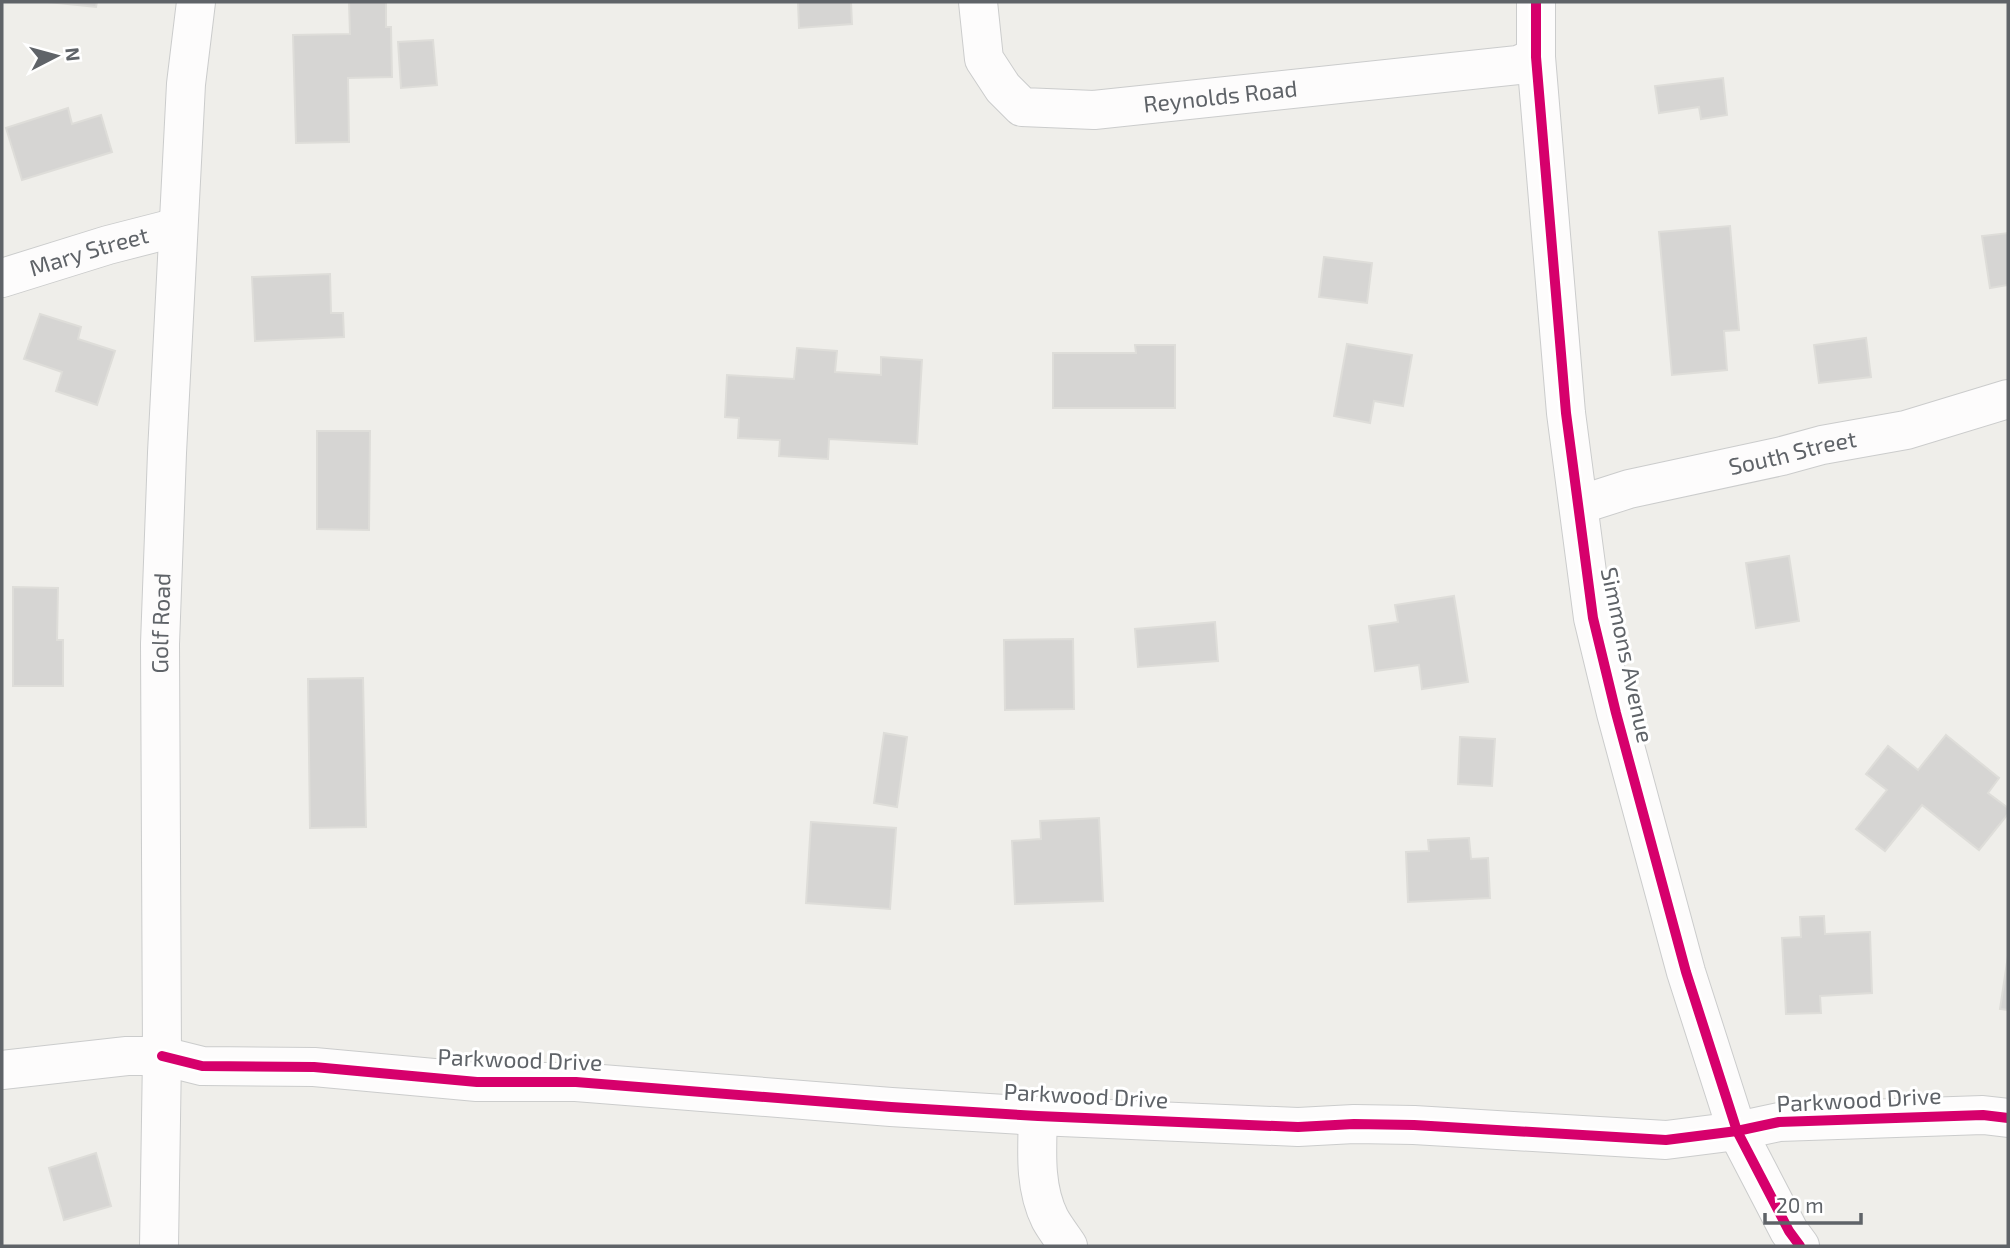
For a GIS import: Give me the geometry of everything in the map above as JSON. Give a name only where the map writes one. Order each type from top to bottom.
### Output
[{"type":"street","name":"Golf Road","points":[[159,1246],[162,1056],[160,644],[186,84],[196,2]]},
{"type":"street","name":"Reynolds Road","points":[[978,2],[984,59],[1003,88],[1022,107],[1038,109],[1094,110],[1518,65],[1536,57]]},
{"type":"street","name":"Simmons Avenue","points":[[1535,2],[1536,57],[1566,413],[1593,618],[1686,972],[1737,1131],[1789,1231],[1800,1246]]},
{"type":"street","name":"Mary Street","points":[[2,278],[108,245],[178,227]]},
{"type":"street","name":"South Street","points":[[1579,505],[1629,489],[1822,445],[1906,429],[2008,399]]},
{"type":"street","name":"Parkwood Drive","points":[[2,1070],[127,1056],[162,1056],[202,1066],[314,1067],[477,1082],[576,1082],[1038,1116],[1298,1127],[1415,1125],[1666,1140],[1737,1131],[1779,1122],[1983,1115],[2008,1118]]},
{"type":"street","points":[[1038,1116],[1037,1168],[1042,1195],[1050,1219],[1068,1246]]},
{"type":"building","points":[[48,2],[97,2],[96,7]]},
{"type":"building","points":[[349,2],[386,2],[386,27],[391,27],[392,77],[348,78],[349,142],[296,143],[293,35],[350,34]]},
{"type":"building","points":[[798,2],[851,2],[852,24],[799,28]]},
{"type":"building","points":[[433,40],[437,85],[401,88],[398,42]]},
{"type":"building","points":[[1723,78],[1727,115],[1701,119],[1699,107],[1659,113],[1655,86]]},
{"type":"building","points":[[68,108],[72,124],[101,115],[112,152],[22,180],[6,128]]},
{"type":"building","points":[[1730,226],[1739,330],[1724,331],[1727,370],[1672,375],[1659,232]]},
{"type":"building","points":[[2008,233],[2008,285],[1990,288],[1982,236]]},
{"type":"building","points":[[1324,257],[1372,263],[1367,303],[1319,297]]},
{"type":"building","points":[[330,274],[331,313],[343,313],[344,337],[255,341],[252,277]]},
{"type":"building","points":[[40,314],[81,327],[78,339],[115,351],[97,405],[56,391],[62,372],[24,359]]},
{"type":"building","points":[[1866,338],[1871,377],[1819,383],[1814,345]]},
{"type":"building","points":[[1347,344],[1412,355],[1403,406],[1374,401],[1370,423],[1334,416]]},
{"type":"building","points":[[1135,345],[1175,345],[1175,408],[1053,408],[1053,353],[1136,353]]},
{"type":"building","points":[[797,348],[837,351],[835,372],[881,375],[881,357],[922,360],[917,444],[829,439],[828,459],[779,456],[780,440],[738,438],[739,418],[725,417],[727,375],[794,379]]},
{"type":"building","points":[[317,431],[370,431],[369,530],[317,529]]},
{"type":"building","points":[[1789,556],[1799,621],[1756,628],[1746,563]]},
{"type":"building","points":[[13,587],[58,588],[57,640],[63,640],[63,686],[13,686]]},
{"type":"building","points":[[1454,596],[1468,682],[1422,689],[1419,665],[1375,671],[1369,626],[1398,622],[1395,605]]},
{"type":"building","points":[[1215,622],[1218,661],[1138,667],[1135,629]]},
{"type":"building","points":[[1073,639],[1074,709],[1005,710],[1004,640]]},
{"type":"building","points":[[363,678],[366,827],[310,828],[308,679]]},
{"type":"building","points":[[884,733],[907,737],[897,807],[874,803]]},
{"type":"building","points":[[1946,735],[1999,778],[1988,793],[2008,808],[2008,814],[1979,850],[1922,805],[1885,851],[1856,829],[1887,790],[1866,774],[1888,746],[1918,770]]},
{"type":"building","points":[[1460,737],[1495,739],[1492,786],[1458,784]]},
{"type":"building","points":[[1099,818],[1103,901],[1015,904],[1012,841],[1041,839],[1040,821]]},
{"type":"building","points":[[811,822],[896,828],[890,909],[806,903]]},
{"type":"building","points":[[1469,838],[1471,859],[1488,858],[1490,898],[1408,902],[1406,852],[1429,851],[1428,840]]},
{"type":"building","points":[[1824,916],[1825,934],[1870,932],[1872,993],[1820,996],[1821,1013],[1786,1014],[1782,938],[1801,937],[1800,917]]},
{"type":"building","points":[[2008,956],[2008,1010],[2000,1009]]},
{"type":"building","points":[[96,1153],[111,1206],[64,1220],[49,1168]]},
{"type":"cycle path","points":[[1536,2],[1536,57],[1566,413],[1593,618],[1686,972],[1737,1131],[1789,1231],[1800,1246]]},
{"type":"cycle path","points":[[162,1056],[202,1066],[314,1067],[477,1082],[576,1082],[1038,1116],[1298,1127],[1414,1125],[1666,1140],[1737,1131],[1779,1122],[1983,1115],[2008,1118]]}]
